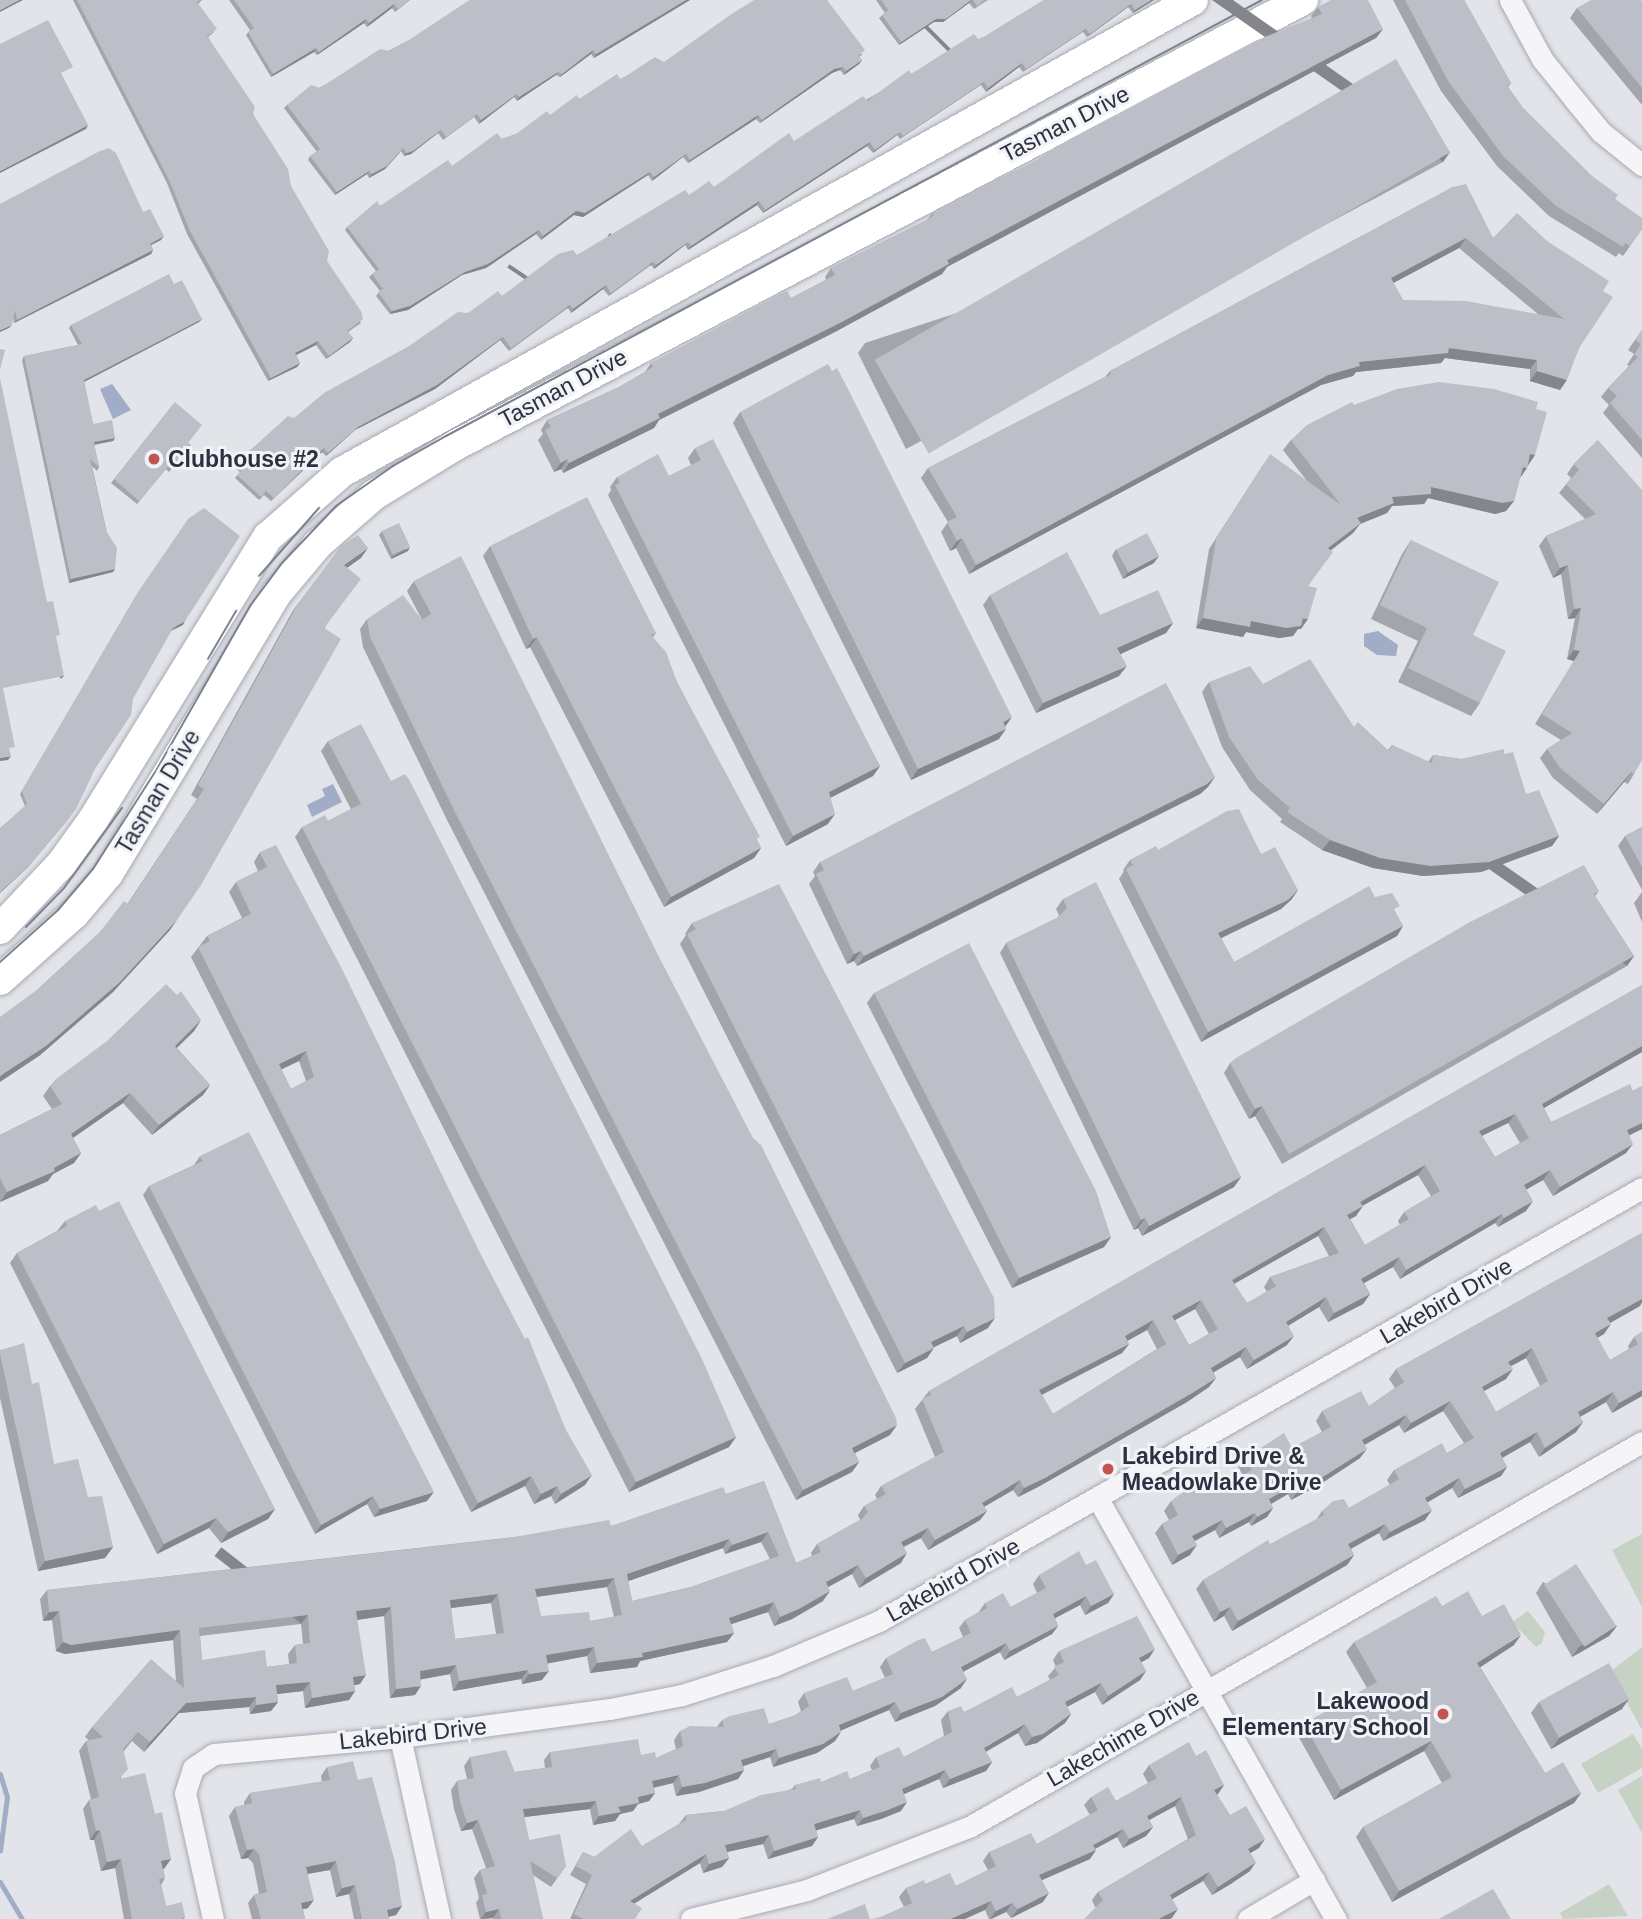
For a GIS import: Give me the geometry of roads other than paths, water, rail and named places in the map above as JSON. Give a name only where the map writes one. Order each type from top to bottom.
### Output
[{"type":"street","name":"Tasman Drive","points":[[0,929],[62,863],[93,820],[268,537],[342,472],[1193,0]]},
{"type":"street","name":"Tasman Drive","points":[[0,980],[22,965],[108,874],[277,593],[318,544],[374,495],[456,445],[1303,0]]},
{"type":"street","points":[[1510,0],[1542,58],[1574,99],[1601,132],[1642,165]]},
{"type":"street","name":"Lakebird Drive","points":[[213,1919],[185,1793],[193,1768],[214,1754],[400,1737],[610,1709],[682,1695],[773,1666],[879,1622],[1642,1188]]},
{"type":"street","name":"Lakechime Drive","points":[[691,1919],[807,1890],[969,1827],[1642,1442]]},
{"type":"street","points":[[1098,1499],[1336,1919]]},
{"type":"street","points":[[400,1737],[440,1919]]},
{"type":"street","points":[[1248,1919],[1314,1880]]},
{"type":"water","points":[[112,384],[131,410],[113,419],[100,389]]},
{"type":"water","points":[[1378,631],[1398,645],[1396,656],[1377,655],[1364,646],[1364,634]]},
{"type":"water","points":[[333,784],[342,802],[312,817],[307,805],[325,796],[322,789]]},
{"type":"waterway","points":[[0,1774],[7,1797],[0,1851]]},
{"type":"waterway","points":[[0,1882],[22,1919]]},
{"type":"tram line","points":[[0,962],[58,910],[93,869],[157,769],[250,606],[282,563],[336,506],[393,466],[446,436],[1262,0]]},
{"type":"tram line","points":[[259,576],[319,508]]},
{"type":"tram line","points":[[208,659],[236,611]]},
{"type":"tram line","points":[[26,927],[64,888],[122,808]]},
{"type":"place","name":"Clubhouse #2","points":[[154,459]]},
{"type":"place","name":"Lakebird Drive & Meadowlake Drive","points":[[1108,1469]]},
{"type":"place","name":"Lakewood Elementary School","points":[[1443,1714]]}]
